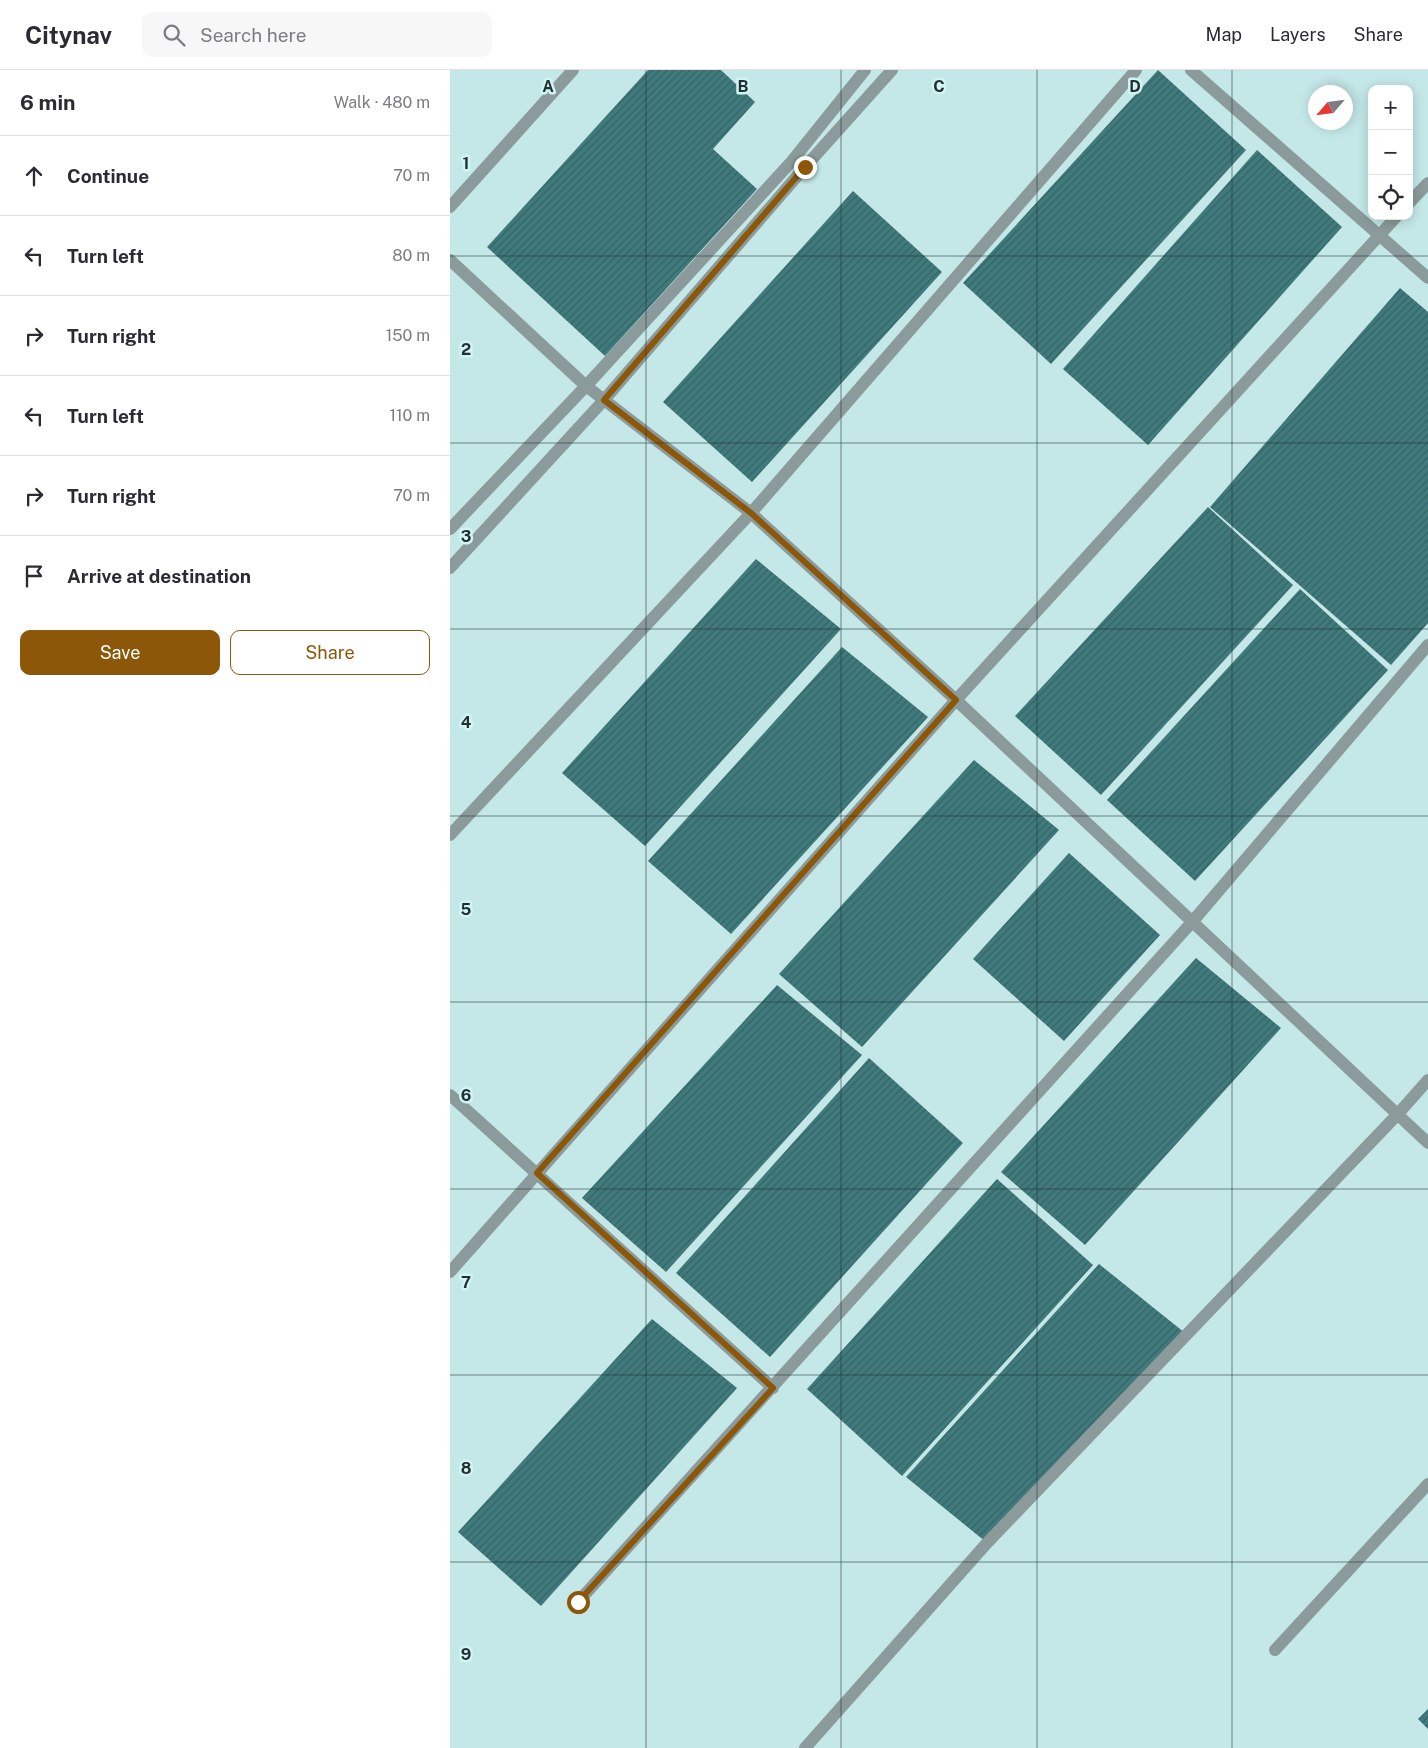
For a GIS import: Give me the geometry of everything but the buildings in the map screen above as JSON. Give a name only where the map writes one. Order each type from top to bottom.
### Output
[{"type":"street","points":[[450,206],[573,70]]},
{"type":"street","points":[[450,529],[586,386],[792,161],[865,70]]},
{"type":"street","points":[[450,568],[604,400],[805,167],[892,70]]},
{"type":"street","points":[[450,835],[751,513],[1136,70]]},
{"type":"street","points":[[1191,70],[1428,278]]},
{"type":"street","points":[[1413,199],[1428,183]]},
{"type":"street","points":[[450,1272],[956,700],[1393,220]]},
{"type":"street","points":[[450,260],[586,386],[751,513],[956,700],[1428,1143]]},
{"type":"street","points":[[578,1602],[1193,921],[1428,645]]},
{"type":"street","points":[[805,1748],[987,1543],[1397,1115],[1428,1080]]},
{"type":"street","points":[[450,1095],[773,1388]]},
{"type":"street","points":[[1275,1650],[1428,1484]]},
{"type":"route","points":[[578,1602],[773,1388],[537,1173],[956,700],[751,513],[604,400],[805,167]]}]
